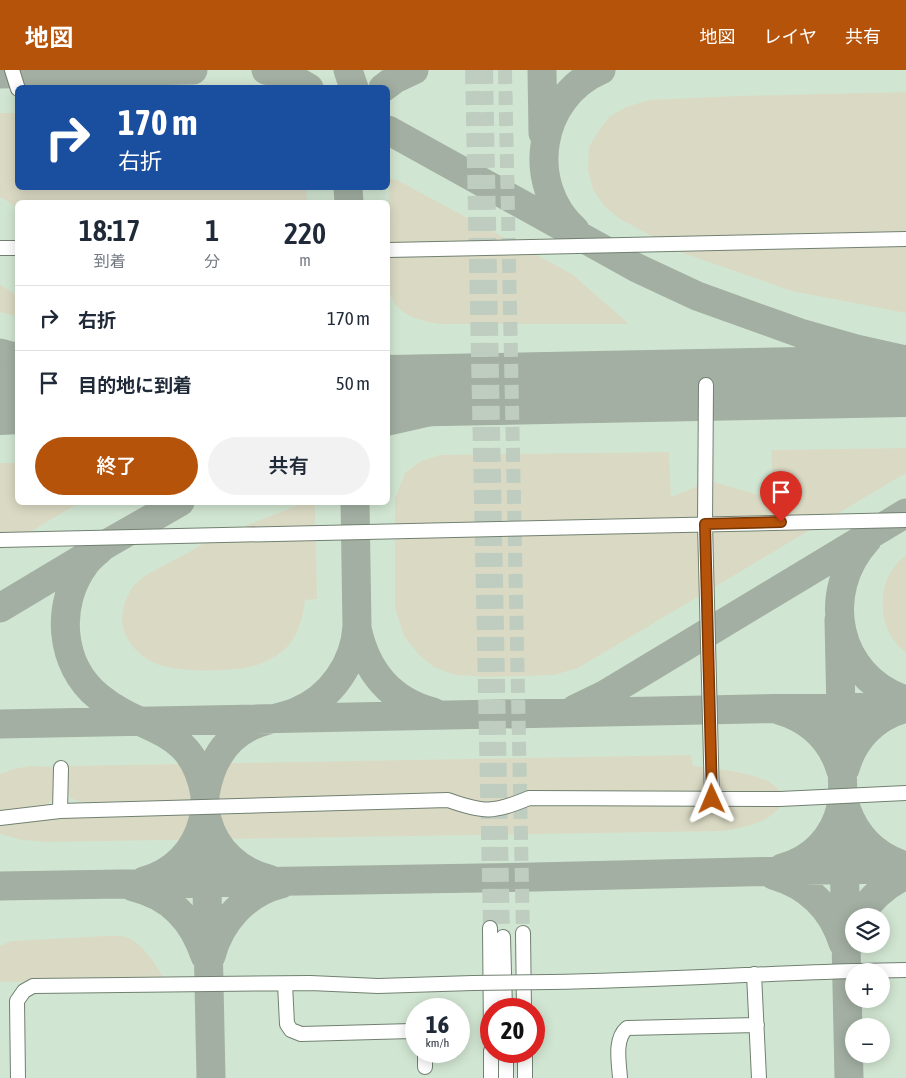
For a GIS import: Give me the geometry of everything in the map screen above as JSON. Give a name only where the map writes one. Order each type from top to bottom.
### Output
[{"type":"street","points":[[12,70],[17,85]]},
{"type":"street","points":[[390,250],[906,239]]},
{"type":"street","points":[[0,248],[15,248]]},
{"type":"street","points":[[706,385],[705,524],[712,799]]},
{"type":"street","points":[[0,540],[906,520]]},
{"type":"street","points":[[60,811],[61,768]]},
{"type":"street","points":[[0,818],[60,811],[448,800],[481,810],[504,808],[529,798],[780,799],[906,793]]},
{"type":"street","points":[[490,928],[491,998]]},
{"type":"street","points":[[523,934],[524,998]]},
{"type":"street","points":[[503,937],[505,998]]},
{"type":"street","points":[[890,970],[906,970]]},
{"type":"street","points":[[18,1078],[18,1001],[24,991],[32,986],[285,984],[378,986],[646,980],[845,971]]},
{"type":"street","points":[[754,974],[758,1078]]},
{"type":"street","points":[[285,984],[287,1024],[291,1030],[300,1034],[405,1031]]},
{"type":"street","points":[[620,1078],[620,1036],[627,1028],[757,1025]]},
{"type":"street","points":[[491,1063],[491,1078]]},
{"type":"street","points":[[506,1063],[506,1078]]},
{"type":"street","points":[[525,1063],[525,1078]]},
{"type":"shaded area","points":[[0,70],[906,70],[906,1078],[0,1078]]},
{"type":"shaded area","points":[[906,92],[906,313],[792,291],[683,253],[620,219],[605,207],[593,190],[588,170],[589,147],[609,117],[626,107],[649,100]]},
{"type":"shaded area","points":[[0,113],[15,113],[15,190],[306,190],[307,200],[15,200],[15,206],[0,197]]},
{"type":"shaded area","points":[[390,178],[572,274],[629,324],[440,324],[420,320],[408,315],[393,301],[390,291]]},
{"type":"shaded area","points":[[0,285],[15,294],[15,316],[0,312]]},
{"type":"shaded area","points":[[906,448],[906,473],[578,668],[554,675],[489,677],[455,675],[434,667],[418,654],[404,636],[395,608],[395,499],[405,473],[421,461],[440,455],[669,452],[671,497],[710,481],[774,499],[771,450]]},
{"type":"shaded area","points":[[0,463],[15,463],[15,505],[76,505],[23,536],[0,537]]},
{"type":"shaded area","points":[[299,505],[315,505],[315,528],[232,531]]},
{"type":"shaded area","points":[[211,539],[316,541],[317,599],[305,600],[301,621],[296,634],[288,646],[263,663],[239,669],[213,671],[186,670],[162,666],[152,662],[140,654],[128,640],[125,633],[122,617],[127,596],[135,584],[144,576]]},
{"type":"shaded area","points":[[906,555],[906,653],[895,642],[884,620],[883,596],[885,584],[890,573]]},
{"type":"shaded area","points":[[691,755],[693,766],[748,774],[768,781],[782,795],[741,796],[720,789],[704,790],[679,796],[498,804],[87,804],[70,798],[64,779],[65,766]]},
{"type":"shaded area","points":[[30,766],[57,767],[52,799],[49,803],[37,809],[0,813],[0,774]]},
{"type":"shaded area","points":[[532,802],[783,802],[765,820],[721,831],[47,842],[22,840],[0,834],[0,823],[146,810],[449,804],[497,815],[510,812]]},
{"type":"shaded area","points":[[122,936],[136,942],[142,947],[165,980],[0,982],[0,946],[11,941]]},
{"type":"taxiway","points":[[0,74],[193,70]]},
{"type":"taxiway","points":[[266,70],[290,77],[304,85]]},
{"type":"taxiway","points":[[348,70],[353,85]]},
{"type":"taxiway","points":[[387,85],[414,70]]},
{"type":"taxiway","points":[[542,70],[543,133]]},
{"type":"taxiway","points":[[575,230],[559,211],[549,189],[544,166],[545,143],[552,120],[563,100],[580,83],[601,70]]},
{"type":"taxiway","points":[[390,131],[637,268],[697,296],[800,333],[856,349],[906,360]]},
{"type":"taxiway","points":[[348,190],[349,200]]},
{"type":"taxiway","points":[[0,353],[15,357]]},
{"type":"taxiway","points":[[390,370],[403,379],[437,390]]},
{"type":"taxiway","points":[[390,421],[472,402],[602,387]]},
{"type":"taxiway","points":[[0,412],[15,410]]},
{"type":"taxiway","points":[[0,608],[175,505]]},
{"type":"taxiway","points":[[205,795],[215,762],[221,752],[236,736],[256,724],[291,714],[309,706],[330,688],[346,666],[352,653],[357,626],[355,505]]},
{"type":"taxiway","points":[[575,709],[606,694],[906,513]]},
{"type":"taxiway","points":[[867,540],[852,561],[843,584],[840,607],[842,631],[850,653],[863,673],[882,689],[906,700]]},
{"type":"taxiway","points":[[101,548],[85,564],[75,580],[69,597],[66,615],[66,634],[69,651],[76,668],[86,684],[99,697],[116,709],[164,733],[178,743],[190,755],[199,772],[205,795],[211,1078]]},
{"type":"taxiway","points":[[839,620],[849,1078]]},
{"type":"taxiway","points":[[357,628],[367,658],[382,682],[404,700],[433,712]]},
{"type":"taxiway","points":[[0,724],[906,706]]},
{"type":"taxiway","points":[[845,769],[853,749],[866,731],[883,718],[903,709]]},
{"type":"taxiway","points":[[779,710],[801,719],[818,732],[832,750],[841,771]]},
{"type":"taxiway","points":[[782,868],[803,859],[820,846],[833,828],[841,807]]},
{"type":"taxiway","points":[[846,808],[855,828],[868,844],[885,857],[906,866]]},
{"type":"taxiway","points":[[207,819],[216,840],[230,858],[248,871],[269,879]]},
{"type":"taxiway","points":[[144,881],[165,872],[182,859],[195,841],[203,820]]},
{"type":"taxiway","points":[[0,886],[534,877],[906,868]]},
{"type":"taxiway","points":[[773,875],[797,885],[817,900],[832,919],[843,943]]},
{"type":"taxiway","points":[[865,908],[879,892],[906,875]]},
{"type":"taxiway","points":[[211,956],[221,932],[236,911],[256,894],[281,884]]},
{"type":"taxiway","points":[[133,887],[159,897],[179,911],[194,931],[205,956]]},
{"type":"runway","points":[[390,391],[906,381]]},
{"type":"runway","points":[[0,399],[15,398]]},
{"type":"tunnel","points":[[472,70],[490,928]]},
{"type":"tunnel","points":[[486,70],[503,937]]},
{"type":"tunnel","points":[[505,70],[523,933]]},
{"type":"route","points":[[712,799],[705,524],[781,522]]}]
